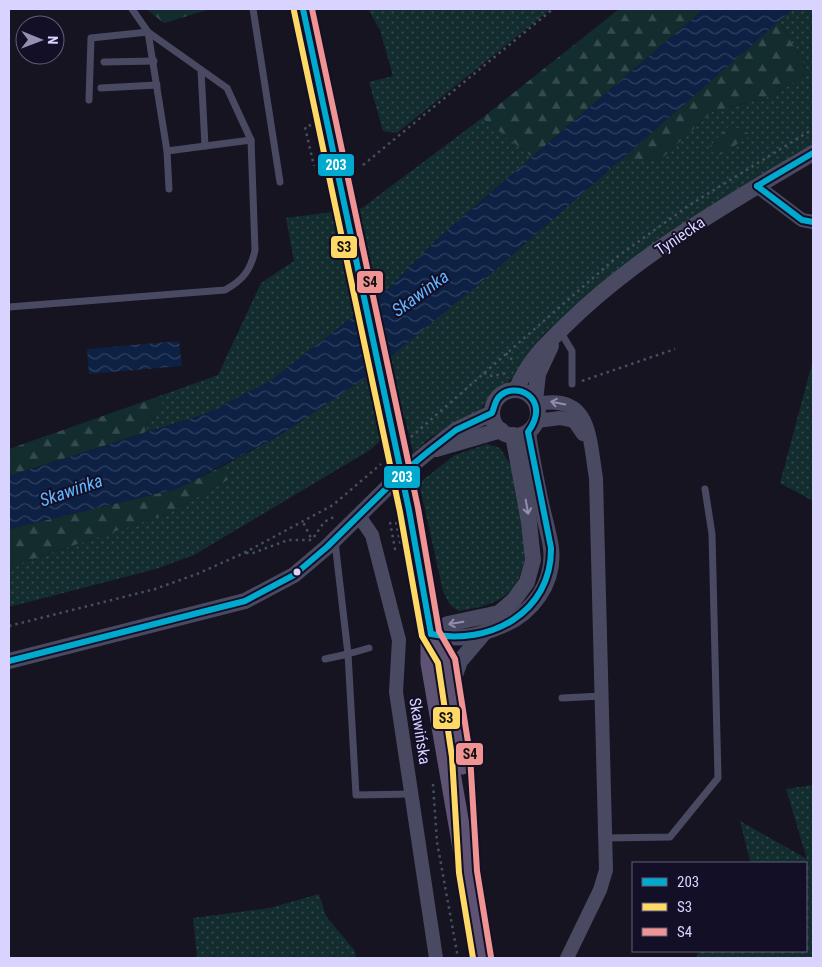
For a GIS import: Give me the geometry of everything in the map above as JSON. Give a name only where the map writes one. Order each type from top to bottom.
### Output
[{"type":"main road","points":[[303,9],[408,510],[431,634],[431,663],[482,958]]},
{"type":"main road","points":[[431,634],[446,660],[451,688],[464,794],[468,872]]},
{"type":"street","name":"Tyniecka","points":[[516,390],[525,370],[536,354],[582,309],[627,272],[687,230],[813,153]]},
{"type":"street","points":[[757,186],[802,220],[813,222]]},
{"type":"street","name":"Tyniecka","points":[[536,402],[538,374],[558,332]]},
{"type":"street","points":[[431,634],[452,639],[483,634],[516,620],[533,605],[544,587],[549,570],[551,550],[531,456],[520,430],[494,420],[492,413],[497,399],[509,391],[516,390],[524,391],[536,402],[560,402],[573,407],[586,420],[596,478],[606,870],[600,890],[567,958]]},
{"type":"street","points":[[431,634],[448,624],[498,613],[514,600],[527,582],[533,560],[520,430],[536,402]]},
{"type":"street","points":[[9,661],[245,601],[294,575],[335,539],[400,475],[456,430],[492,413]]},
{"type":"street","points":[[430,451],[520,430],[560,418],[574,421],[590,443]]},
{"type":"street","name":"Skawińska","points":[[358,516],[372,535],[399,640],[396,692],[436,958]]},
{"type":"street","points":[[451,688],[460,661],[483,634]]},
{"type":"lane","points":[[9,307],[225,290],[237,283],[246,274],[252,263],[255,250],[250,140],[227,88],[148,32],[132,9]]},
{"type":"lane","points":[[253,9],[280,182]]},
{"type":"lane","points":[[148,32],[167,150],[169,189]]},
{"type":"lane","points":[[89,100],[91,38],[148,32]]},
{"type":"lane","points":[[104,62],[154,60]]},
{"type":"lane","points":[[201,70],[205,146]]},
{"type":"lane","points":[[101,88],[158,86]]},
{"type":"lane","points":[[167,150],[250,140]]},
{"type":"lane","points":[[558,332],[572,351],[572,384]]},
{"type":"lane","points":[[605,838],[670,837],[718,778],[712,534],[705,489]]},
{"type":"lane","points":[[335,539],[348,654],[356,795],[412,794]]},
{"type":"lane","points":[[325,658],[369,648]]},
{"type":"lane","points":[[562,698],[603,696]]},
{"type":"path","points":[[363,165],[553,9]]},
{"type":"path","points":[[312,125],[305,126],[314,166]]},
{"type":"path","points":[[411,438],[541,322]]},
{"type":"path","points":[[572,384],[675,349]]},
{"type":"path","points":[[506,353],[518,367]]},
{"type":"path","points":[[484,373],[500,376],[513,370]]},
{"type":"path","points":[[9,626],[155,589],[244,553],[333,505],[381,464]]},
{"type":"path","points":[[244,553],[253,553],[288,540],[312,540],[303,522]]},
{"type":"path","points":[[390,522],[395,549],[401,547]]},
{"type":"path","points":[[438,842],[458,958]]},
{"type":"green space","points":[[146,9],[211,9],[164,23]]},
{"type":"green space","points":[[368,9],[551,9],[397,133],[383,131],[369,82],[393,76],[380,30]]},
{"type":"green space","points":[[619,9],[704,9],[532,157],[482,118]]},
{"type":"green space","points":[[793,9],[813,9],[813,145],[576,307],[545,333],[529,352],[514,377],[494,393],[479,412],[431,437],[413,453],[405,418],[370,450],[194,555],[156,569],[9,607],[9,567],[167,514],[233,477],[219,468],[279,436],[479,284],[619,161],[659,161],[712,112],[775,95],[808,72],[779,20]]},
{"type":"green space","points":[[779,20],[808,72],[775,95],[712,112],[659,161],[619,161]]},
{"type":"green space","points":[[482,118],[532,157],[437,239],[386,291],[269,382],[208,413],[144,433],[168,393],[218,375],[261,283],[294,261],[286,218],[362,208]]},
{"type":"green space","points":[[730,125],[752,135],[716,157],[709,147]]},
{"type":"green space","points":[[813,360],[813,501],[780,483]]},
{"type":"green space","points":[[168,393],[144,433],[9,476],[9,449]]},
{"type":"green space","points":[[487,444],[500,448],[510,464],[515,463],[525,556],[517,581],[504,597],[484,606],[459,611],[450,605],[443,591],[419,483],[455,455]]},
{"type":"green space","points":[[219,468],[233,477],[167,514],[9,567],[9,529],[176,489]]},
{"type":"green space","points":[[813,785],[813,958],[696,958],[699,952],[807,952],[807,862],[750,861],[740,821],[807,859],[786,789]]},
{"type":"green space","points":[[319,894],[326,916],[355,951],[356,958],[197,958],[193,918],[270,908]]},
{"type":"water","name":"Skawinka","points":[[704,9],[793,9],[479,284],[362,380],[279,436],[176,489],[9,529],[9,476],[208,413],[269,382],[386,291],[437,239]]},
{"type":"water","points":[[179,341],[182,366],[89,374],[87,349]]},
{"type":"transit line","name":"203","points":[[303,9],[409,510],[431,634]]},
{"type":"transit line","name":"S4","points":[[312,9],[418,508],[439,631],[455,659],[470,755],[477,871],[491,957]]},
{"type":"transit line","name":"S3","points":[[294,11],[400,512],[422,636],[438,663],[452,757],[459,873],[473,958]]},
{"type":"transit line","name":"203","points":[[757,186],[813,153]]},
{"type":"transit line","name":"203","points":[[757,186],[802,220],[813,222]]},
{"type":"transit line","name":"203","points":[[9,661],[245,601],[294,575],[327,547],[400,475],[429,451],[456,430],[492,413],[498,398],[505,393],[521,391],[534,401],[536,410],[535,420],[528,432],[551,548],[549,571],[541,591],[529,607],[513,620],[495,629],[474,635],[431,634]]}]
